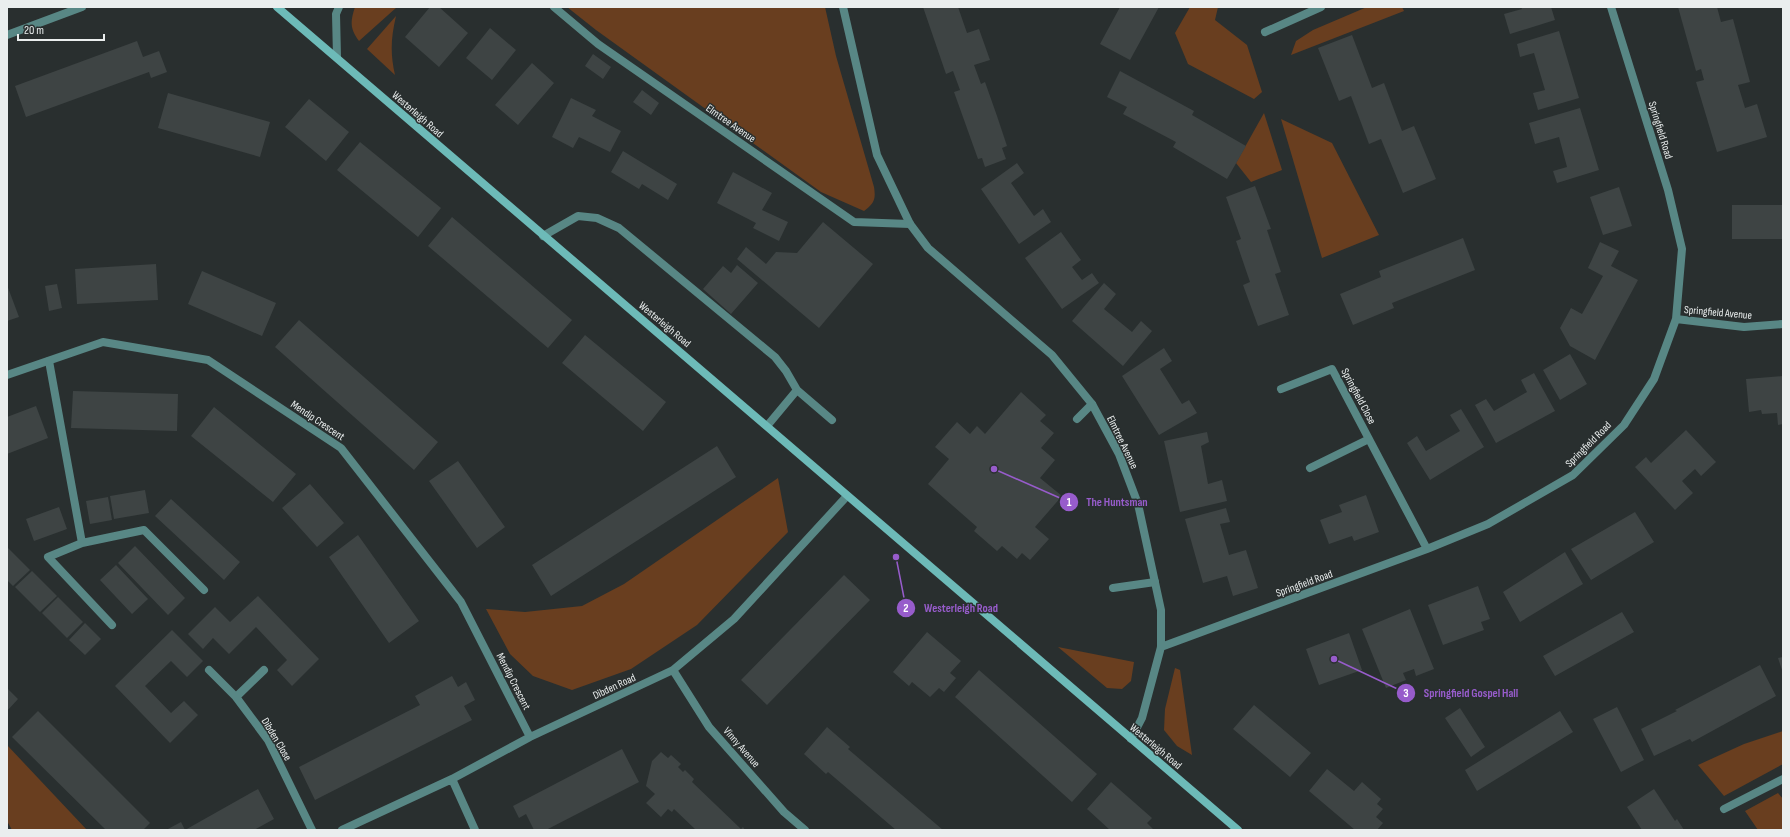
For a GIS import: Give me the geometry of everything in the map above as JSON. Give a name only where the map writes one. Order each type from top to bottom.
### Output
[{"type":"street","points":[[7,35],[82,7]]},
{"type":"street","name":"Westerleigh Road","points":[[277,7],[1238,830]]},
{"type":"street","points":[[337,57],[336,14],[339,7]]},
{"type":"street","name":"Elmtree Avenue","points":[[554,7],[598,44],[854,222],[910,224]]},
{"type":"street","name":"Elmtree Avenue","points":[[843,7],[877,155],[910,224],[928,248],[1052,355],[1092,404],[1119,454],[1138,504],[1161,610],[1161,647],[1142,718],[1131,739]]},
{"type":"street","points":[[1265,32],[1321,7]]},
{"type":"street","name":"Springfield Road","points":[[1161,647],[1427,549],[1488,524],[1574,475],[1624,425],[1654,379],[1676,319],[1682,249],[1668,190],[1611,7]]},
{"type":"street","points":[[543,236],[578,216],[597,218],[619,228],[775,357],[786,371],[797,390],[832,420]]},
{"type":"street","name":"Springfield Avenue","points":[[1676,319],[1744,327],[1783,324]]},
{"type":"street","name":"Mendip Crescent","points":[[7,375],[104,342],[208,360],[341,448],[461,602],[530,737]]},
{"type":"street","points":[[49,361],[82,543]]},
{"type":"street","name":"Springfield Close","points":[[1281,389],[1332,370],[1427,549]]},
{"type":"street","points":[[767,426],[797,390]]},
{"type":"street","points":[[1077,419],[1092,404]]},
{"type":"street","name":"Springfield Close","points":[[1310,468],[1369,439]]},
{"type":"street","name":"Dibden Road","points":[[342,830],[452,779],[530,737],[673,670],[734,619],[847,496]]},
{"type":"street","points":[[112,625],[48,557],[82,543],[144,530],[204,590]]},
{"type":"street","points":[[1113,588],[1155,582]]},
{"type":"street","name":"Dibden Close","points":[[210,670],[236,697],[268,740],[312,830]]},
{"type":"street","points":[[236,697],[264,670]]},
{"type":"street","name":"Vinny Avenue","points":[[673,670],[710,726],[784,812],[805,830]]},
{"type":"street","points":[[452,779],[475,830]]},
{"type":"street","points":[[1724,809],[1783,779]]},
{"type":"shaded area","points":[[355,7],[397,7],[359,41],[352,29],[352,17]]},
{"type":"shaded area","points":[[567,7],[825,7],[836,56],[874,187],[874,201],[864,211],[821,192],[596,30]]},
{"type":"shaded area","points":[[1190,7],[1218,7],[1215,20],[1247,45],[1262,92],[1254,99],[1188,64],[1175,33]]},
{"type":"shaded area","points":[[1367,7],[1402,7],[1404,11],[1291,55],[1296,41],[1313,30]]},
{"type":"shaded area","points":[[396,16],[392,46],[392,60],[395,75],[367,49]]},
{"type":"shaded area","points":[[1264,113],[1282,170],[1251,182],[1236,163]]},
{"type":"shaded area","points":[[1281,119],[1332,143],[1379,235],[1322,258]]},
{"type":"shaded area","points":[[778,478],[788,532],[697,625],[631,669],[572,690],[533,676],[510,654],[486,609],[525,612],[582,606],[624,584]]},
{"type":"shaded area","points":[[1058,647],[1134,662],[1131,681],[1122,689],[1107,688]]},
{"type":"shaded area","points":[[1175,668],[1180,670],[1192,755],[1177,746],[1164,730],[1165,709]]},
{"type":"shaded area","points":[[1783,731],[1783,764],[1724,796],[1698,765],[1744,744]]},
{"type":"shaded area","points":[[7,745],[87,830],[12,830],[7,821]]},
{"type":"shaded area","points":[[1778,793],[1783,799],[1783,830],[1758,830],[1745,811]]},
{"type":"building","points":[[430,7],[439,7],[468,33],[439,67],[405,37]]},
{"type":"building","points":[[923,7],[958,7],[967,33],[979,29],[990,60],[974,65],[981,84],[985,82],[997,116],[1007,146],[1002,148],[1006,159],[985,167],[982,158],[978,159],[954,92],[960,90],[953,71],[946,74]]},
{"type":"building","points":[[1120,7],[1159,7],[1130,60],[1100,44]]},
{"type":"building","points":[[1521,7],[1551,7],[1555,20],[1510,34],[1504,14],[1522,9]]},
{"type":"building","points":[[1678,7],[1717,7],[1721,22],[1733,19],[1750,82],[1738,85],[1745,108],[1757,104],[1767,137],[1717,152],[1696,82],[1704,80],[1701,69],[1696,71]]},
{"type":"building","points":[[490,28],[516,50],[492,80],[466,58]]},
{"type":"building","points":[[1559,31],[1579,98],[1538,110],[1533,93],[1545,90],[1534,53],[1520,57],[1517,44]]},
{"type":"building","points":[[1352,35],[1372,88],[1384,83],[1402,131],[1414,126],[1436,179],[1403,193],[1381,139],[1369,144],[1351,96],[1339,101],[1318,48]]},
{"type":"building","points":[[137,41],[143,57],[159,51],[167,72],[151,78],[149,72],[26,117],[15,86]]},
{"type":"building","points":[[593,54],[611,67],[603,79],[585,66]]},
{"type":"building","points":[[532,63],[554,83],[518,125],[495,105]]},
{"type":"building","points":[[1120,71],[1194,111],[1192,115],[1246,146],[1227,179],[1173,147],[1176,142],[1123,114],[1127,107],[1107,97]]},
{"type":"building","points":[[642,90],[659,103],[651,115],[633,102]]},
{"type":"building","points":[[168,93],[270,122],[260,157],[158,128]]},
{"type":"building","points":[[571,98],[596,110],[592,116],[621,131],[610,152],[579,137],[573,148],[552,137]]},
{"type":"building","points":[[309,99],[349,132],[326,161],[285,127]]},
{"type":"building","points":[[1580,108],[1599,170],[1557,183],[1553,171],[1567,167],[1559,137],[1535,144],[1529,123]]},
{"type":"building","points":[[360,142],[441,208],[418,237],[337,170]]},
{"type":"building","points":[[623,151],[677,184],[668,200],[642,184],[639,189],[611,172]]},
{"type":"building","points":[[1017,163],[1024,173],[1011,183],[1034,216],[1043,209],[1051,222],[1019,244],[981,189]]},
{"type":"building","points":[[733,172],[772,193],[762,210],[788,222],[779,241],[753,228],[756,223],[717,203]]},
{"type":"building","points":[[1255,186],[1271,229],[1267,230],[1281,272],[1275,274],[1289,315],[1258,326],[1243,285],[1250,282],[1236,241],[1241,239],[1226,197]]},
{"type":"building","points":[[1619,187],[1632,226],[1603,235],[1590,197]]},
{"type":"building","points":[[1732,205],[1783,205],[1783,239],[1732,239]]},
{"type":"building","points":[[452,217],[572,320],[548,348],[428,246]]},
{"type":"building","points":[[823,222],[873,264],[819,328],[737,259],[746,247],[766,264],[776,252],[797,253]]},
{"type":"building","points":[[1061,232],[1081,260],[1072,267],[1082,280],[1092,273],[1099,283],[1062,309],[1025,258]]},
{"type":"building","points":[[1463,238],[1475,270],[1392,303],[1394,308],[1353,325],[1340,294],[1381,277],[1379,271]]},
{"type":"building","points":[[1600,242],[1619,251],[1611,266],[1638,280],[1595,360],[1570,346],[1560,328],[1571,308],[1582,314],[1603,276],[1588,268]]},
{"type":"building","points":[[156,264],[158,300],[77,304],[75,269]]},
{"type":"building","points":[[737,265],[758,283],[731,314],[703,289],[723,266],[731,273]]},
{"type":"building","points":[[202,271],[276,303],[262,336],[188,304]]},
{"type":"building","points":[[1104,283],[1116,294],[1104,309],[1132,332],[1141,321],[1152,331],[1123,366],[1072,321]]},
{"type":"building","points":[[57,284],[62,308],[49,311],[45,286]]},
{"type":"building","points":[[7,285],[19,317],[7,321]]},
{"type":"building","points":[[299,320],[438,442],[414,470],[275,347]]},
{"type":"building","points":[[585,335],[666,402],[643,431],[562,363]]},
{"type":"building","points":[[1164,348],[1172,361],[1160,369],[1182,404],[1189,400],[1197,413],[1159,435],[1122,376]]},
{"type":"building","points":[[1570,354],[1587,384],[1560,400],[1543,370]]},
{"type":"building","points":[[1534,373],[1555,411],[1496,443],[1475,405],[1486,399],[1494,411],[1527,392],[1521,380]]},
{"type":"building","points":[[1783,376],[1783,424],[1778,425],[1777,413],[1762,414],[1761,410],[1749,412],[1746,379]]},
{"type":"building","points":[[73,391],[178,394],[177,431],[71,428]]},
{"type":"building","points":[[1021,392],[1046,415],[1040,421],[1054,433],[1041,448],[1055,460],[1040,478],[1062,496],[1035,527],[1049,539],[1030,560],[1022,553],[1017,559],[1002,546],[997,551],[974,531],[977,527],[928,484],[949,459],[935,447],[957,422],[970,434],[977,426],[985,434]]},
{"type":"building","points":[[36,406],[48,438],[7,454],[7,417]]},
{"type":"building","points":[[214,407],[296,474],[273,502],[191,436]]},
{"type":"building","points":[[1461,409],[1484,447],[1430,480],[1407,443],[1417,436],[1426,451],[1460,431],[1450,415]]},
{"type":"building","points":[[1686,430],[1716,462],[1701,476],[1695,469],[1682,481],[1693,493],[1675,510],[1635,467],[1646,457],[1651,463]]},
{"type":"building","points":[[1207,432],[1209,442],[1201,446],[1208,484],[1222,480],[1227,501],[1180,512],[1164,441]]},
{"type":"building","points":[[717,446],[736,477],[551,596],[532,565]]},
{"type":"building","points":[[458,461],[505,527],[477,548],[429,481]]},
{"type":"building","points":[[310,484],[344,523],[317,547],[282,508]]},
{"type":"building","points":[[145,490],[149,513],[114,519],[110,496]]},
{"type":"building","points":[[1366,495],[1379,532],[1354,541],[1352,536],[1329,544],[1320,520],[1342,512],[1339,505]]},
{"type":"building","points":[[108,497],[112,520],[90,524],[86,501]]},
{"type":"building","points":[[171,499],[240,562],[224,580],[155,516]]},
{"type":"building","points":[[59,507],[67,529],[34,541],[26,519]]},
{"type":"building","points":[[1226,508],[1230,522],[1220,524],[1229,555],[1246,550],[1258,588],[1233,596],[1227,576],[1203,583],[1185,519]]},
{"type":"building","points":[[1635,512],[1654,542],[1591,580],[1571,549]]},
{"type":"building","points":[[358,535],[419,621],[389,643],[329,557]]},
{"type":"building","points":[[135,546],[185,598],[168,615],[118,563]]},
{"type":"building","points":[[7,547],[30,570],[13,586],[7,580]]},
{"type":"building","points":[[1565,552],[1583,584],[1520,622],[1503,592]]},
{"type":"building","points":[[116,565],[148,599],[132,614],[100,580]]},
{"type":"building","points":[[32,571],[57,596],[40,612],[15,587]]},
{"type":"building","points":[[844,575],[870,600],[767,705],[741,680]]},
{"type":"building","points":[[1478,586],[1490,619],[1481,622],[1484,630],[1443,645],[1428,605]]},
{"type":"building","points":[[258,596],[319,659],[292,686],[277,670],[287,660],[256,627],[229,654],[213,638],[203,649],[188,634],[215,607],[230,622]]},
{"type":"building","points":[[58,597],[83,622],[67,638],[42,613]]},
{"type":"building","points":[[1410,609],[1434,669],[1416,676],[1414,669],[1403,673],[1406,680],[1386,688],[1362,629]]},
{"type":"building","points":[[1622,612],[1634,632],[1555,676],[1543,656]]},
{"type":"building","points":[[85,623],[101,639],[85,655],[69,640]]},
{"type":"building","points":[[172,630],[203,661],[187,677],[171,661],[145,686],[171,713],[184,701],[198,715],[170,743],[115,686]]},
{"type":"building","points":[[927,632],[961,661],[950,673],[956,678],[944,692],[939,688],[930,697],[912,682],[909,686],[893,672]]},
{"type":"building","points":[[1349,633],[1362,670],[1319,685],[1306,649]]},
{"type":"building","points":[[1783,657],[1783,673],[1778,658]]},
{"type":"building","points":[[1760,665],[1776,696],[1692,742],[1690,739],[1654,756],[1641,729]]},
{"type":"building","points":[[979,670],[1097,774],[1072,802],[955,697]]},
{"type":"building","points":[[452,676],[458,687],[466,682],[475,700],[464,706],[472,720],[315,800],[299,767],[420,705],[415,696]]},
{"type":"building","points":[[7,688],[18,699],[7,711]]},
{"type":"building","points":[[1254,705],[1311,753],[1290,777],[1233,729]]},
{"type":"building","points":[[1617,707],[1644,760],[1621,772],[1593,719]]},
{"type":"building","points":[[1460,708],[1485,747],[1471,757],[1445,718]]},
{"type":"building","points":[[38,711],[150,823],[143,830],[106,830],[12,737]]},
{"type":"building","points":[[1560,711],[1573,732],[1477,791],[1465,770]]},
{"type":"building","points":[[827,727],[850,747],[848,749],[943,830],[896,830],[828,772],[826,774],[804,754]]},
{"type":"building","points":[[622,749],[639,782],[546,830],[534,830],[526,814],[519,818],[513,806]]},
{"type":"building","points":[[661,752],[668,758],[671,755],[681,764],[678,767],[683,772],[685,770],[694,779],[692,782],[741,829],[743,827],[745,830],[696,830],[674,809],[672,812],[668,809],[661,817],[646,803],[655,794],[646,786],[652,761]]},
{"type":"building","points":[[1327,769],[1354,791],[1362,782],[1381,799],[1377,804],[1383,809],[1376,817],[1383,823],[1377,830],[1355,830],[1309,791]]},
{"type":"building","points":[[1111,782],[1152,818],[1147,823],[1153,829],[1152,830],[1110,830],[1087,809]]},
{"type":"building","points":[[258,789],[274,819],[254,830],[185,830]]},
{"type":"building","points":[[1654,789],[1675,821],[1677,819],[1684,830],[1642,830],[1627,807]]},
{"type":"building","points":[[181,822],[185,830],[166,830]]},
{"type":"place","name":"The Huntsman","points":[[994,469]]},
{"type":"place","name":"Westerleigh Road","points":[[896,557]]},
{"type":"place","name":"Springfield Gospel Hall","points":[[1334,659]]}]
